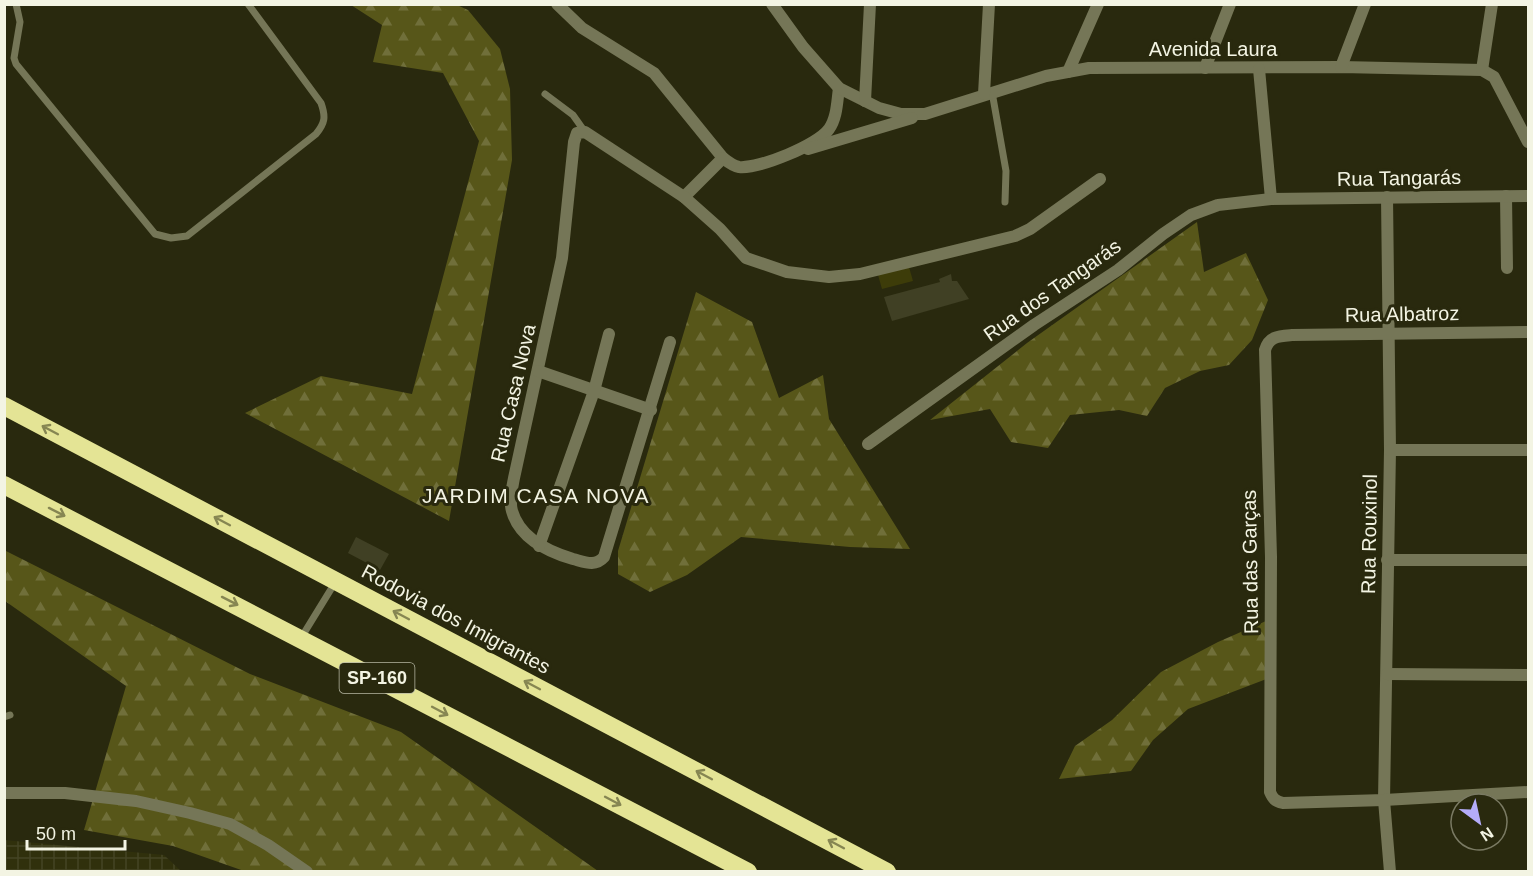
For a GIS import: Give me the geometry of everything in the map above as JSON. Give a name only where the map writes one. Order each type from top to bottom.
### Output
[{"type":"highway","name":"Rodovia dos Imigrantes","points":[[4,406],[887,872]]},
{"type":"highway","name":"SP-160","points":[[4,485],[748,872]]},
{"type":"street","points":[[556,4],[582,28],[654,73],[728,162],[740,167],[842,140],[925,114]]},
{"type":"street","points":[[772,4],[803,47],[840,88],[835,117],[826,134],[795,152]]},
{"type":"street","points":[[865,101],[870,4]]},
{"type":"street","points":[[988,93],[989,4]]},
{"type":"street","points":[[1068,72],[1098,4]]},
{"type":"street","points":[[1205,68],[1230,4]]},
{"type":"street","points":[[1341,67],[1365,4]]},
{"type":"street","points":[[1492,4],[1482,70],[1490,72],[1498,82],[1528,142]]},
{"type":"street","name":"Avenida Laura","points":[[840,88],[879,108],[901,114],[925,114],[988,93],[1089,68],[1341,67],[1482,70]]},
{"type":"street","points":[[1259,69],[1271,199]]},
{"type":"street","points":[[585,132],[684,197],[720,229],[746,258],[788,272],[828,276],[860,274],[1016,236],[1030,229],[1100,179]]},
{"type":"street","name":"Rua Casa Nova","points":[[585,132],[577,133],[574,142],[562,258],[510,503],[517,522],[539,546],[552,553],[592,564],[604,558],[670,342]]},
{"type":"street","points":[[684,197],[728,162]]},
{"type":"street","points":[[1506,196],[1507,268]]},
{"type":"street","name":"Rua Tangarás","points":[[1271,199],[1528,196]]},
{"type":"street","name":"Rua Rouxinol","points":[[1387,197],[1390,450],[1384,800],[1390,872]]},
{"type":"street","name":"Rua dos Tangarás","points":[[868,444],[1034,325],[1118,270],[1191,215],[1218,205],[1271,199]]},
{"type":"street","name":"Rua Albatroz","points":[[1275,336],[1528,332]]},
{"type":"street","points":[[539,546],[594,391],[609,334]]},
{"type":"street","name":"Rua das Garças","points":[[1275,336],[1270,339],[1265,350],[1271,557],[1270,792],[1276,801],[1282,803],[1384,800]]},
{"type":"street","points":[[538,371],[651,410]]},
{"type":"street","points":[[1390,450],[1528,450]]},
{"type":"street","points":[[1387,560],[1528,560]]},
{"type":"street","points":[[1387,674],[1528,675]]},
{"type":"street","points":[[1384,800],[1528,792]]},
{"type":"street","points":[[4,793],[65,793],[136,801],[190,813],[230,824],[268,845],[307,872]]},
{"type":"lane","points":[[16,4],[20,22],[14,58],[16,64],[155,234],[171,238],[187,236],[298,148],[322,126],[326,116],[321,103],[248,4]]},
{"type":"lane","points":[[988,93],[1006,171],[1005,202]]},
{"type":"lane","points":[[545,94],[573,115],[585,132]]},
{"type":"lane","points":[[301,638],[336,581]]},
{"type":"shaded area","points":[[909,267],[913,281],[882,289],[878,275]]},
{"type":"shaded area","points":[[4,840],[164,855],[181,871],[5,871]]},
{"type":"green space","points":[[351,5],[457,5],[468,10],[500,49],[510,89],[512,160],[449,521],[245,413],[321,376],[412,394],[479,141],[443,73],[373,62],[382,25]]},
{"type":"green space","points":[[1197,222],[1204,272],[1246,253],[1268,300],[1252,340],[1229,365],[1200,371],[1165,388],[1147,416],[1119,410],[1070,415],[1048,448],[1011,442],[990,409],[930,420],[1027,343]]},
{"type":"green space","points":[[696,292],[752,322],[779,398],[823,375],[829,419],[910,549],[850,547],[741,537],[687,575],[650,592],[618,574],[618,551]]},
{"type":"green space","points":[[4,550],[250,674],[401,732],[598,871],[244,871],[173,846],[84,830],[126,686],[5,601]]},
{"type":"green space","points":[[1266,621],[1269,678],[1188,709],[1153,740],[1131,771],[1059,779],[1075,746],[1112,720],[1161,672],[1218,642]]},
{"type":"building","points":[[951,274],[952,281],[957,281],[969,299],[892,321],[884,297],[940,282],[939,279]]},
{"type":"building","points":[[356,537],[389,554],[380,570],[348,553]]},
{"type":"district","name":"JARDIM CASA NOVA","points":[[536,496]]}]
